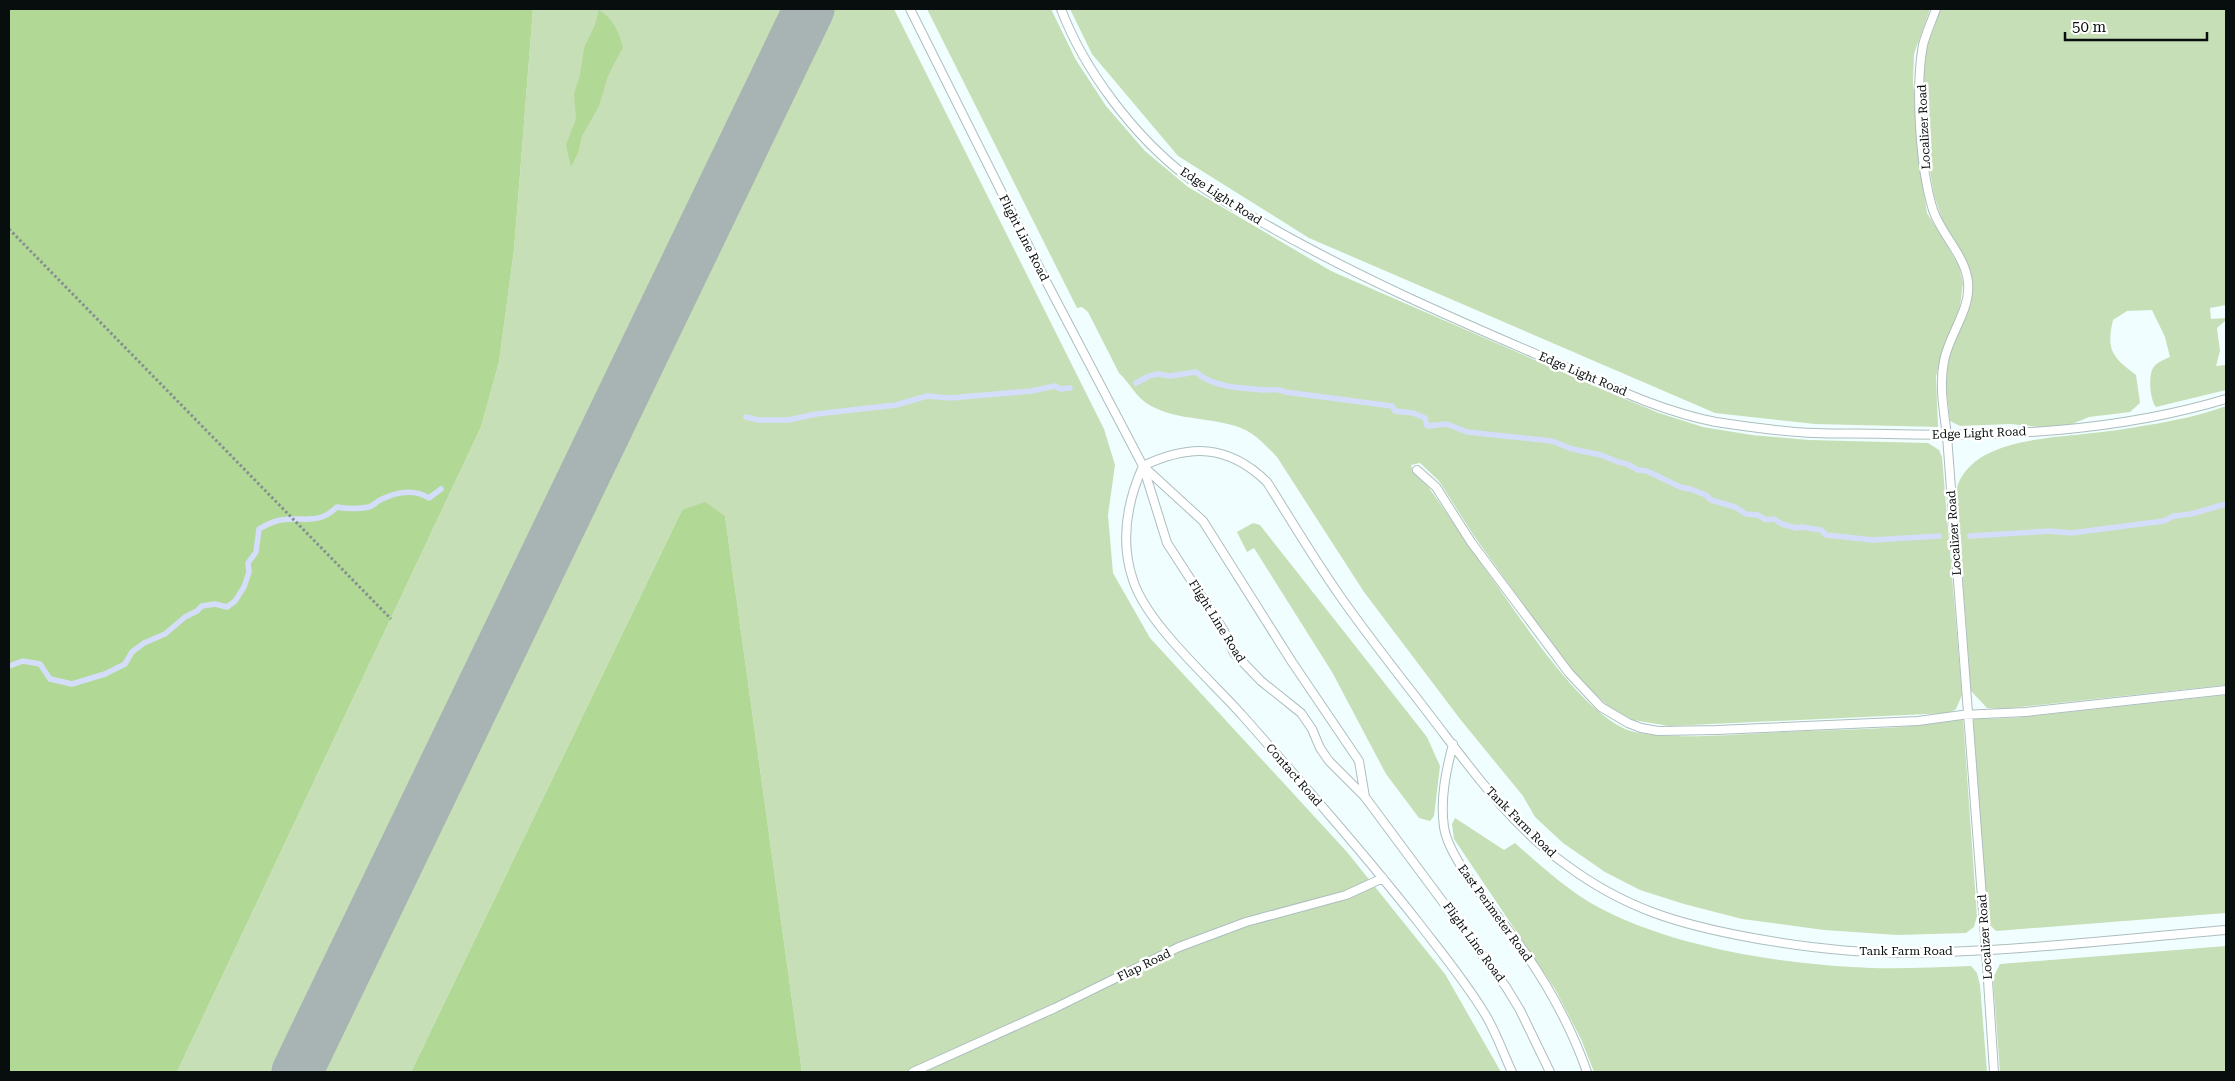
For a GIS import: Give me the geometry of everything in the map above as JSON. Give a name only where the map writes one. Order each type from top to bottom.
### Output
[{"type":"lane","name":"Flight Line Road","points":[[910,9],[1047,283],[1143,466],[1167,543],[1224,631],[1234,653],[1261,681],[1300,713],[1312,729],[1320,748],[1330,761],[1366,797],[1506,987],[1520,1010],[1550,1072]]},
{"type":"lane","name":"Edge Light Road","points":[[1061,9],[1072,34],[1116,104],[1138,131],[1179,170],[1245,212],[1342,266],[1631,395],[1674,411],[1713,421],[1763,429],[1814,433],[1947,436],[2097,426],[2166,415],[2226,399]]},
{"type":"lane","name":"Localizer Road","points":[[1936,9],[1924,44],[1921,66],[1920,112],[1924,160],[1934,211],[1962,262],[1968,283],[1966,304],[1948,347],[1942,375],[1942,396],[1947,436],[1994,1072]]},
{"type":"lane","name":"Tank Farm Road","points":[[1143,466],[1175,454],[1208,451],[1232,457],[1255,471],[1267,482],[1340,596],[1452,744],[1499,802],[1538,842],[1562,863],[1609,893],[1658,916],[1710,930],[1819,948],[1903,953],[1986,950],[2226,930]]},
{"type":"lane","name":"Flight Line Road","points":[[1143,466],[1203,521],[1292,662],[1359,761],[1366,797]]},
{"type":"lane","name":"Contact Road","points":[[1143,466],[1130,502],[1126,542],[1133,581],[1141,597],[1183,652],[1241,714],[1383,878],[1464,982],[1486,1016],[1512,1072]]},
{"type":"lane","points":[[1417,470],[1436,487],[1471,542],[1550,650],[1601,706],[1628,724],[1658,731],[1918,721],[1968,714],[2026,712],[2226,690]]},
{"type":"lane","name":"East Perimeter Road","points":[[1452,744],[1445,777],[1444,794],[1444,828],[1448,842],[1454,855],[1527,954],[1556,1006],[1587,1072]]},
{"type":"lane","name":"Flap Road","points":[[913,1072],[1055,1008],[1179,947],[1246,922],[1346,895],[1383,878]]},
{"type":"path","points":[[9,229],[391,619]]},
{"type":"green space","points":[[9,9],[533,9],[514,250],[499,362],[481,427],[177,1072],[9,1072]]},
{"type":"green space","points":[[533,9],[894,9],[1104,429],[1115,465],[1108,515],[1113,573],[1150,638],[1347,852],[1445,974],[1501,1072],[802,1072],[725,516],[682,510],[411,1072],[177,1072],[481,427],[499,362],[514,250]]},
{"type":"green space","points":[[927,9],[1051,9],[1076,60],[1106,106],[1145,151],[1188,187],[1331,271],[1606,391],[1659,413],[1703,427],[1752,435],[1809,440],[1928,443],[1939,450],[1942,457],[1962,695],[1956,709],[1949,713],[1669,726],[1633,720],[1608,706],[1583,683],[1552,644],[1474,536],[1439,481],[1420,463],[1411,465],[1416,475],[1427,485],[1550,659],[1586,700],[1623,728],[1637,733],[1656,735],[1702,736],[1897,727],[1963,719],[1977,916],[1974,927],[1966,933],[1897,935],[1824,930],[1742,919],[1640,890],[1605,872],[1563,843],[1535,817],[1523,796],[1460,719],[1364,592],[1277,457],[1256,437],[1241,428],[1219,422],[1184,417],[1151,406],[1137,395],[1119,373],[1088,312],[1082,307],[1077,308]]},
{"type":"green space","points":[[1070,9],[1930,9],[1914,54],[1913,81],[1923,188],[1927,213],[1959,266],[1963,283],[1960,306],[1941,355],[1936,377],[1938,427],[1815,424],[1715,413],[1309,238],[1178,156],[1092,54]]},
{"type":"green space","points":[[1941,9],[2226,9],[2226,305],[2210,308],[2211,319],[2226,318],[2217,328],[2220,351],[2216,366],[2226,365],[2226,390],[2156,407],[2151,394],[2151,372],[2160,361],[2170,357],[2165,337],[2152,310],[2127,311],[2113,320],[2110,339],[2116,358],[2136,375],[2140,403],[2130,412],[2089,417],[2060,429],[2010,424],[1960,426],[1950,421],[1945,377],[1948,354],[1970,302],[1973,284],[1967,262],[1942,219],[1934,195],[1929,165],[1922,76],[1924,54]]},
{"type":"green space","points":[[599,10],[615,26],[623,47],[608,76],[599,106],[582,136],[578,153],[571,167],[566,145],[576,119],[574,94],[580,75],[584,48],[595,25]]},
{"type":"green space","points":[[2226,406],[2226,685],[2002,709],[1987,708],[1971,691],[1956,491],[1963,474],[1975,462],[1991,452],[2028,441],[2168,422]]},
{"type":"green space","points":[[705,502],[725,516],[802,1072],[411,1072],[682,510]]},
{"type":"green space","points":[[1253,523],[1260,525],[1427,737],[1440,766],[1434,816],[1430,821],[1419,818],[1386,774],[1332,672],[1254,548],[1247,552],[1237,532]]},
{"type":"green space","points":[[2226,695],[2226,913],[1996,931],[1989,924],[1973,719],[2014,718]]},
{"type":"green space","points":[[1455,818],[1504,850],[1515,843],[1564,885],[1596,906],[1624,920],[1687,941],[1721,950],[1822,965],[1868,968],[1971,966],[1977,973],[1980,985],[1987,1072],[1594,1072],[1581,1039],[1555,989],[1454,839],[1452,824]]},
{"type":"green space","points":[[2226,946],[2226,1072],[2000,1072],[1993,978],[2000,964]]},
{"type":"waterway","points":[[1136,383],[1149,376],[1158,374],[1170,376],[1196,372],[1211,381],[1238,388],[1277,390],[1392,406],[1395,411],[1413,413],[1425,418],[1427,426],[1447,424],[1467,432],[1552,441],[1572,449],[1601,455],[1638,470],[1647,471],[1680,487],[1706,495],[1711,500],[1735,507],[1746,514],[1758,515],[1766,520],[1774,519],[1782,524],[1796,528],[1821,530],[1826,535],[1873,540],[1939,536]]},
{"type":"waterway","points":[[746,417],[758,420],[788,420],[816,414],[896,405],[927,396],[950,398],[1031,391],[1055,386],[1060,389],[1070,388]]},
{"type":"waterway","points":[[9,666],[23,661],[40,664],[50,679],[72,684],[105,674],[125,664],[132,652],[144,643],[165,634],[202,606],[215,604],[227,607],[235,601],[244,587],[249,572],[248,563],[256,552],[259,529],[264,526],[281,520],[317,518],[330,513],[337,507],[369,507],[380,500],[398,493],[411,492],[429,498],[441,489]]},
{"type":"waterway","points":[[1970,536],[2050,531],[2071,533],[2164,521],[2174,516],[2191,514],[2226,504]]},
{"type":"taxiway","points":[[297,1072],[809,9]]}]
